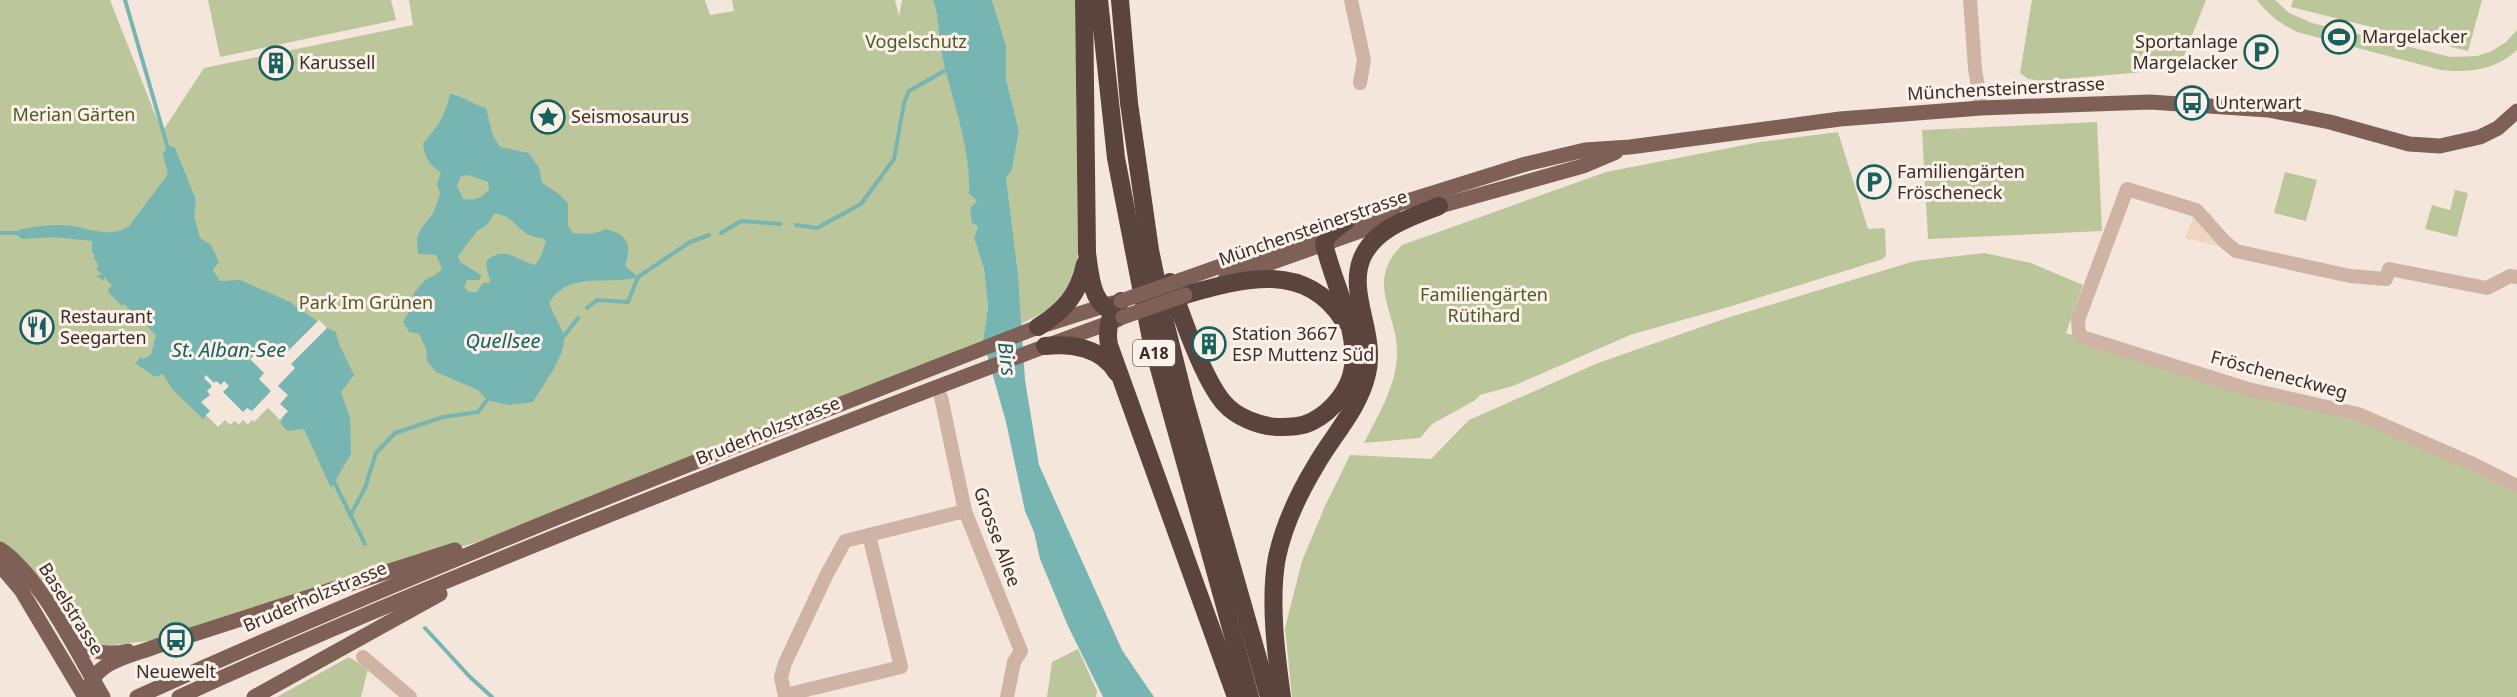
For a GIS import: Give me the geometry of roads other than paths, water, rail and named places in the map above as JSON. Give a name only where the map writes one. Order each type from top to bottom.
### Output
[{"type":"highway","points":[[1084,0],[1087,253],[1093,292],[1113,312],[1109,345],[1236,697]]},
{"type":"highway","name":"A18","points":[[1099,0],[1116,158],[1148,329],[1250,697]]},
{"type":"highway","name":"A18","points":[[1120,0],[1130,103],[1150,250],[1188,413],[1269,697]]},
{"type":"highway","points":[[1139,170],[1168,275],[1216,393],[1239,415],[1269,426],[1306,425],[1320,417],[1342,394],[1353,368],[1348,319],[1324,237]]},
{"type":"highway","points":[[1361,311],[1359,273],[1362,259],[1369,247],[1377,237],[1393,226],[1439,206]]},
{"type":"highway","points":[[1324,237],[1346,221]]},
{"type":"highway","points":[[1281,697],[1274,636],[1277,558],[1287,525],[1301,492],[1356,403],[1364,387],[1370,361],[1370,341],[1361,311],[1324,237]]},
{"type":"highway","points":[[1038,327],[1070,310],[1081,283],[1087,253]]},
{"type":"highway","points":[[1183,287],[1269,279],[1302,285],[1328,300],[1350,335]]},
{"type":"highway","points":[[1045,346],[1078,341],[1107,361],[1121,380]]},
{"type":"main road","name":"Münchensteinerstrasse","points":[[1346,221],[1526,164],[1586,150],[1630,147],[1840,118],[1981,108],[2119,102],[2235,106],[2330,122],[2425,146],[2451,145],[2471,140],[2489,133],[2515,116]]},
{"type":"main road","name":"Münchensteinerstrasse","points":[[1078,341],[1113,312],[1324,237],[1583,166],[1630,147]]},
{"type":"main road","name":"Münchensteinerstrasse","points":[[1070,310],[1113,312]]},
{"type":"main road","name":"Bruderholzstrasse","points":[[137,697],[543,522],[1038,327]]},
{"type":"main road","name":"Bruderholzstrasse","points":[[179,697],[260,660],[538,543],[881,407],[1045,346]]},
{"type":"main road","name":"Bruderholzstrasse","points":[[92,679],[98,671],[112,663],[157,646],[543,522]]},
{"type":"main road","name":"Bruderholzstrasse","points":[[254,697],[417,606],[538,543]]},
{"type":"main road","name":"Baselstrasse","points":[[0,549],[8,554],[33,582],[103,697]]},
{"type":"main road","name":"Baselstrasse","points":[[0,565],[21,590],[87,697]]},
{"type":"main road","name":"Bruderholzstrasse","points":[[63,630],[82,646],[100,653],[157,646]]},
{"type":"main road","points":[[87,697],[92,679]]},
{"type":"street","points":[[1351,0],[1364,60],[1360,83]]},
{"type":"street","points":[[1970,0],[1975,68],[1981,108]]},
{"type":"street","name":"Fröscheneckweg","points":[[2517,277],[2510,276],[2487,288],[2390,269],[2386,279],[2350,276],[2301,266],[2236,251],[2196,210],[2127,189],[2078,320],[2079,333],[2082,337],[2248,389],[2358,414],[2473,464],[2517,486]]},
{"type":"street","name":"Grosse Allee","points":[[941,397],[965,511],[1021,651],[1014,662],[1007,697]]},
{"type":"street","points":[[869,535],[901,667],[785,696],[781,677],[785,663],[845,541],[869,535],[965,511]]},
{"type":"street","points":[[363,657],[410,697]]},
{"type":"water","name":"Birs","points":[[933,0],[992,0],[1006,46],[1006,79],[1019,131],[1012,170],[1006,178],[1018,276],[1025,380],[1039,465],[1122,650],[1154,697],[1103,697],[1068,626],[1040,559],[1034,532],[1025,511],[1006,422],[983,340],[988,308],[984,269],[974,238],[978,226],[972,223],[970,208],[977,201],[969,194],[964,142],[943,59]]},
{"type":"water","name":"Quellsee","points":[[450,94],[486,108],[493,136],[500,147],[529,153],[539,168],[542,183],[568,203],[568,226],[573,233],[593,233],[605,229],[619,234],[628,246],[625,266],[638,277],[578,283],[567,286],[557,293],[549,303],[563,333],[563,349],[533,402],[508,405],[487,400],[478,390],[436,372],[427,361],[426,349],[419,334],[409,332],[403,322],[412,307],[414,293],[425,280],[442,269],[436,255],[418,254],[417,240],[420,231],[433,213],[440,194],[437,184],[441,173],[428,160],[423,143],[440,121]],"holes":[[[468,175],[488,182],[489,189],[478,198],[463,199],[457,186],[461,176]],[[494,214],[507,217],[527,234],[543,238],[546,242],[535,265],[506,254],[500,254],[487,260],[490,283],[483,283],[477,292],[469,292],[464,287],[467,280],[480,280],[481,275],[460,262],[458,256],[477,231],[488,224]]]},
{"type":"water","name":"St. Alban-See","points":[[167,145],[175,148],[196,200],[194,216],[200,238],[211,245],[219,262],[213,270],[220,281],[240,280],[290,302],[336,332],[339,344],[354,375],[341,392],[350,418],[351,454],[331,488],[304,429],[288,431],[280,423],[284,418],[280,420],[268,408],[248,425],[243,420],[239,425],[235,421],[230,425],[225,420],[218,427],[206,415],[203,419],[172,389],[163,374],[155,377],[135,363],[141,357],[143,359],[151,355],[156,335],[109,293],[108,289],[112,286],[104,277],[104,281],[96,276],[102,274],[96,269],[99,266],[92,252],[92,241],[54,237],[22,239],[17,235],[18,230],[50,225],[69,225],[104,232],[121,230],[129,226],[168,174],[163,154]]},
{"type":"waterway","points":[[125,0],[167,145]]},
{"type":"waterway","points":[[796,225],[817,228],[861,204],[894,159],[904,103],[909,91],[946,70]]},
{"type":"waterway","points":[[721,233],[741,221],[780,224]]},
{"type":"waterway","points":[[0,233],[17,233]]},
{"type":"waterway","points":[[587,308],[597,300],[628,302],[638,277],[690,242],[709,235]]},
{"type":"waterway","points":[[564,336],[578,318]]},
{"type":"waterway","points":[[350,516],[365,488],[376,453],[395,433],[443,417],[478,412],[487,400]]},
{"type":"waterway","points":[[334,482],[365,544]]},
{"type":"waterway","points":[[425,628],[470,677],[492,697]]},
{"type":"place","name":"Margelacker","points":[[2339,37]]},
{"type":"place","name":"Sportanlage Margelacker","points":[[2261,52]]},
{"type":"place","name":"Karussell","points":[[276,63]]},
{"type":"place","name":"Unterwart","points":[[2192,103]]},
{"type":"place","name":"Seismosaurus","points":[[548,117]]},
{"type":"place","name":"Familiengärten Fröscheneck","points":[[1874,182]]},
{"type":"place","name":"Restaurant Seegarten","points":[[37,327]]},
{"type":"place","name":"Station 3667 ESP Muttenz Süd","points":[[1209,344]]},
{"type":"place","name":"Neuewelt","points":[[176,640]]},
{"type":"park label","name":"Vogelschutz","points":[[916,42]]},
{"type":"park label","name":"Merian Gärten","points":[[74,115]]},
{"type":"park label","name":"Park Im Grünen","points":[[366,303]]},
{"type":"park label","name":"Familiengärten Rütihard","points":[[1484,305]]}]
